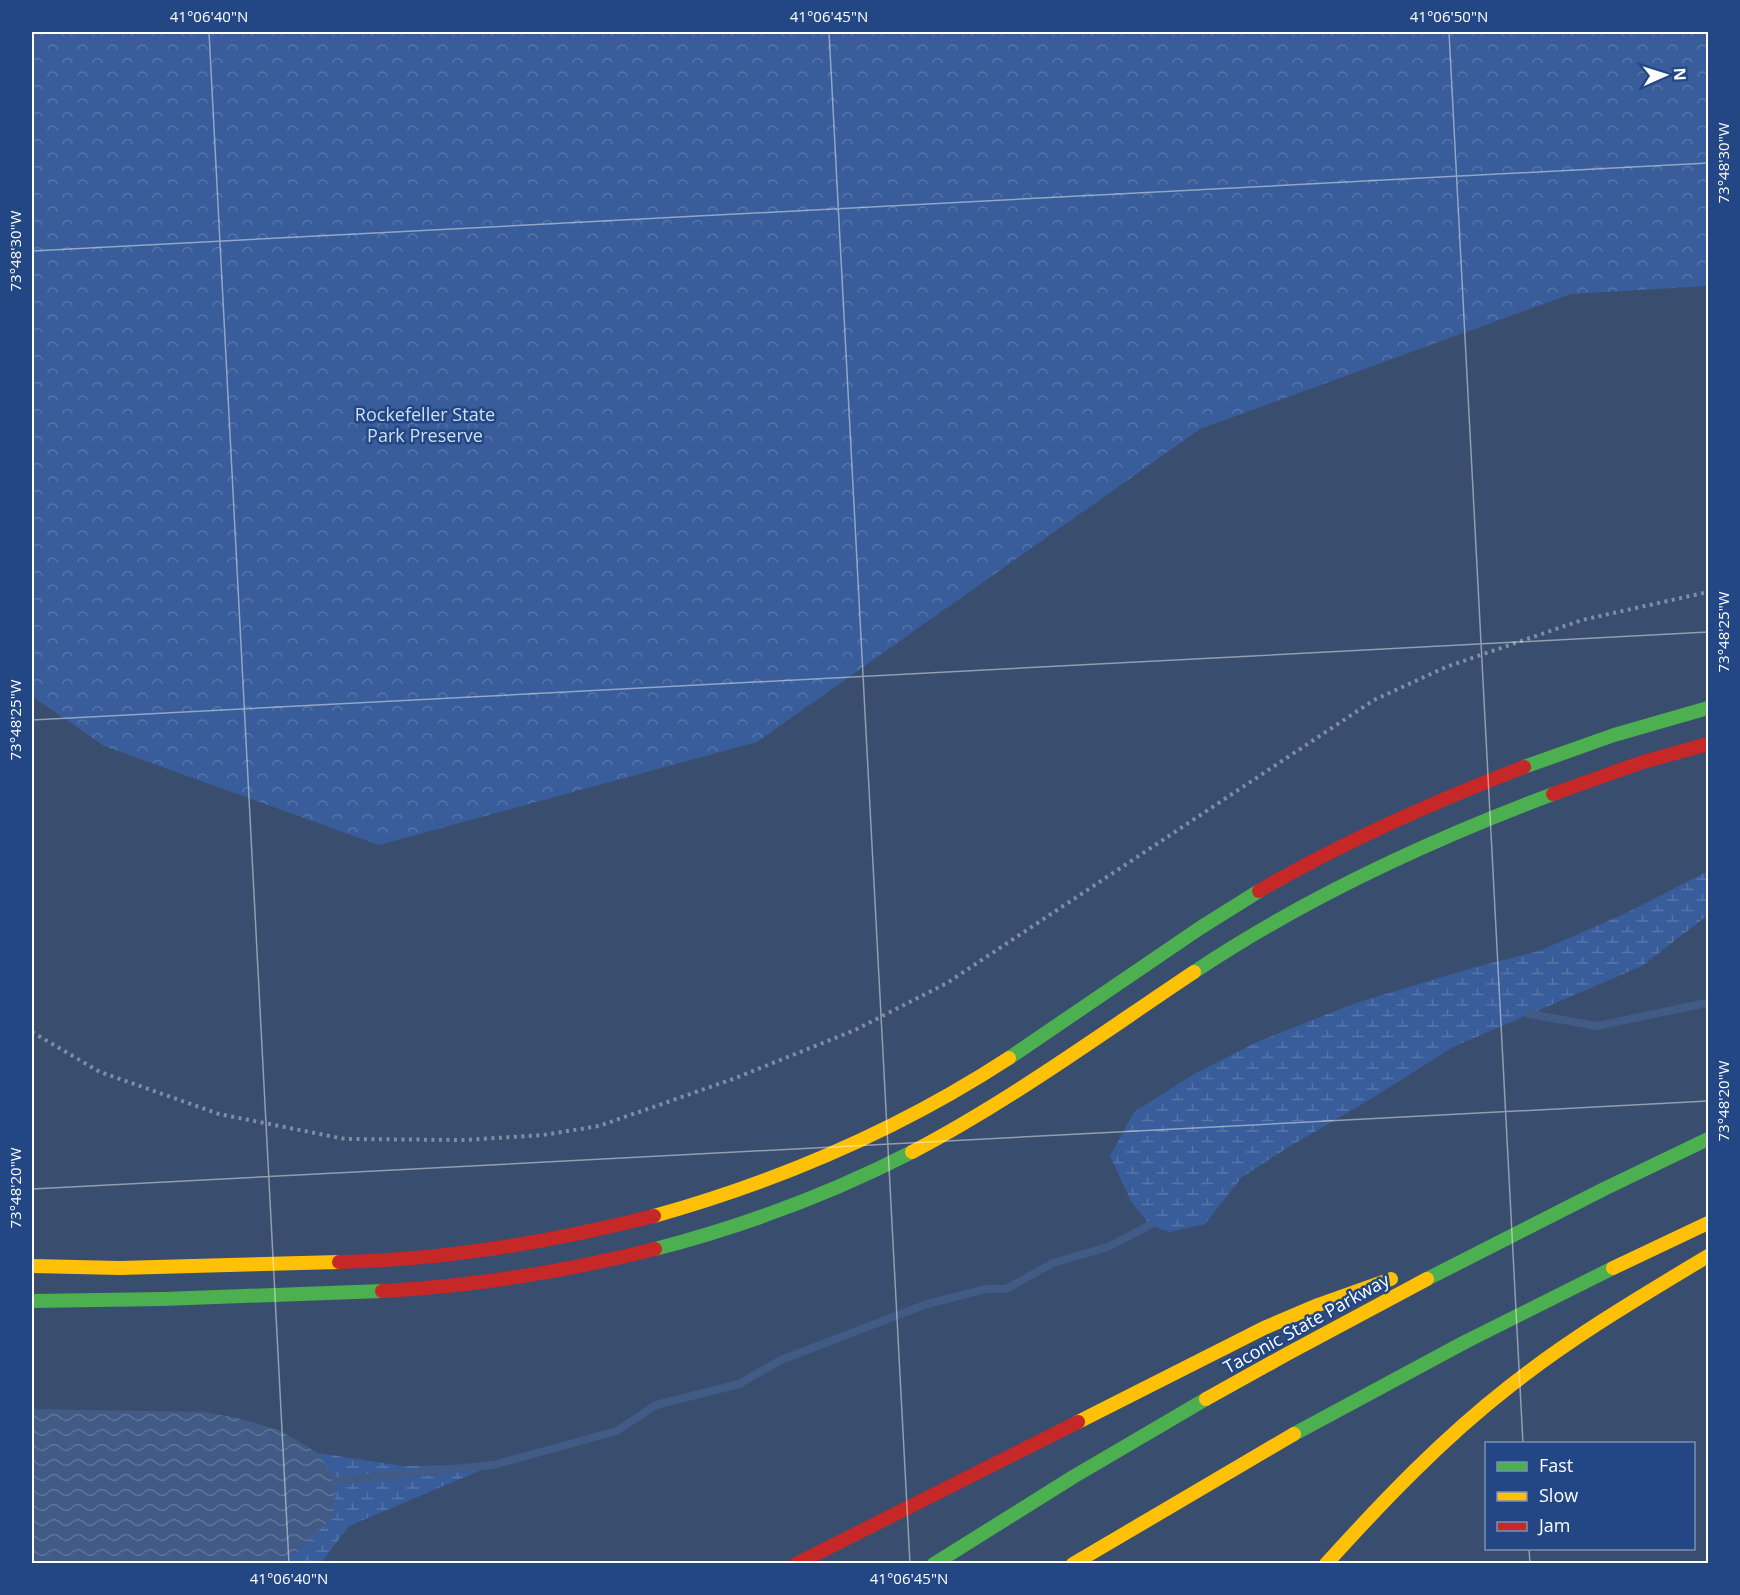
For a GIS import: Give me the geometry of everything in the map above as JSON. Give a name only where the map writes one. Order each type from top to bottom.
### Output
[{"type":"main road","points":[[32,1266],[165,1267],[369,1261],[468,1252],[564,1238],[715,1198],[859,1141],[960,1088],[1023,1049],[1158,956],[1243,901],[1328,854],[1415,812],[1511,772],[1604,739],[1708,708]]},
{"type":"main road","points":[[32,1301],[349,1292],[507,1280],[611,1260],[748,1222],[877,1169],[977,1117],[1057,1066],[1218,956],[1305,904],[1395,858],[1488,818],[1582,782],[1678,751],[1708,744]]},
{"type":"main road","name":"Taconic State Parkway","points":[[934,1563],[1215,1393],[1479,1252],[1708,1139]]},
{"type":"main road","points":[[1073,1563],[1255,1456],[1427,1362],[1708,1223]]},
{"type":"main road","points":[[796,1563],[1264,1328],[1368,1287],[1479,1252]]},
{"type":"main road","points":[[1326,1563],[1374,1510],[1428,1457],[1504,1391],[1602,1320],[1708,1256]]},
{"type":"path","points":[[32,1032],[100,1072],[219,1114],[345,1139],[465,1140],[543,1135],[599,1126],[733,1079],[855,1030],[946,983],[1374,700],[1446,667],[1582,620],[1708,592]]},
{"type":"green space","name":"Rockefeller State Park Preserve","points":[[32,32],[1708,32],[1708,286],[1571,294],[1200,429],[757,742],[379,845],[104,746],[32,696]]},
{"type":"green space","points":[[1708,871],[1708,915],[1642,966],[1453,1047],[1241,1178],[1205,1224],[1169,1232],[1150,1225],[1132,1203],[1110,1156],[1134,1112],[1194,1074],[1259,1041],[1356,1003],[1472,968],[1539,951],[1624,914]]},
{"type":"green space","points":[[318,1453],[403,1466],[493,1465],[349,1526],[321,1563],[282,1564],[311,1538],[336,1481]]},
{"type":"water","points":[[32,1409],[204,1412],[238,1418],[279,1430],[318,1453],[336,1481],[333,1517],[282,1563],[32,1563]]},
{"type":"waterway","points":[[1529,1014],[1597,1026],[1706,1003],[1708,1005]]},
{"type":"waterway","points":[[336,1481],[493,1465],[617,1431],[656,1405],[739,1384],[781,1360],[927,1304],[986,1289],[1006,1289],[1053,1263],[1108,1247],[1150,1225]]},
{"type":"traffic: fast","points":[[1524,767],[1614,735],[1708,708]]},
{"type":"traffic: fast","points":[[1194,972],[1280,919],[1369,872],[1460,831],[1553,794]]},
{"type":"traffic: fast","points":[[1009,1058],[1200,928],[1259,891]]},
{"type":"traffic: fast","points":[[1427,1279],[1708,1139]]},
{"type":"traffic: fast","points":[[655,1249],[786,1208],[850,1182],[912,1152]]},
{"type":"traffic: fast","points":[[1294,1434],[1465,1342],[1613,1268]]},
{"type":"traffic: fast","points":[[32,1301],[382,1291]]},
{"type":"traffic: fast","points":[[934,1564],[1073,1477],[1206,1399]]},
{"type":"traffic: slow","points":[[912,1152],[1020,1089],[1194,972]]},
{"type":"traffic: slow","points":[[654,1216],[747,1187],[838,1150],[925,1108],[1009,1058]]},
{"type":"traffic: slow","points":[[1613,1268],[1708,1223]]},
{"type":"traffic: slow","points":[[1326,1564],[1414,1471],[1485,1406],[1582,1334],[1708,1256]]},
{"type":"traffic: slow","points":[[32,1266],[120,1268],[339,1262]]},
{"type":"traffic: slow","points":[[1078,1422],[1264,1328],[1318,1305],[1391,1279]]},
{"type":"traffic: slow","points":[[1206,1399],[1427,1279]]},
{"type":"traffic: slow","points":[[1073,1564],[1294,1434]]},
{"type":"traffic: jam","points":[[1553,794],[1643,762],[1708,744]]},
{"type":"traffic: jam","points":[[1259,891],[1389,824],[1524,767]]},
{"type":"traffic: jam","points":[[339,1262],[419,1258],[498,1248],[576,1234],[654,1216]]},
{"type":"traffic: jam","points":[[382,1291],[451,1286],[519,1277],[587,1265],[655,1249]]},
{"type":"traffic: jam","points":[[796,1564],[1078,1422]]}]
